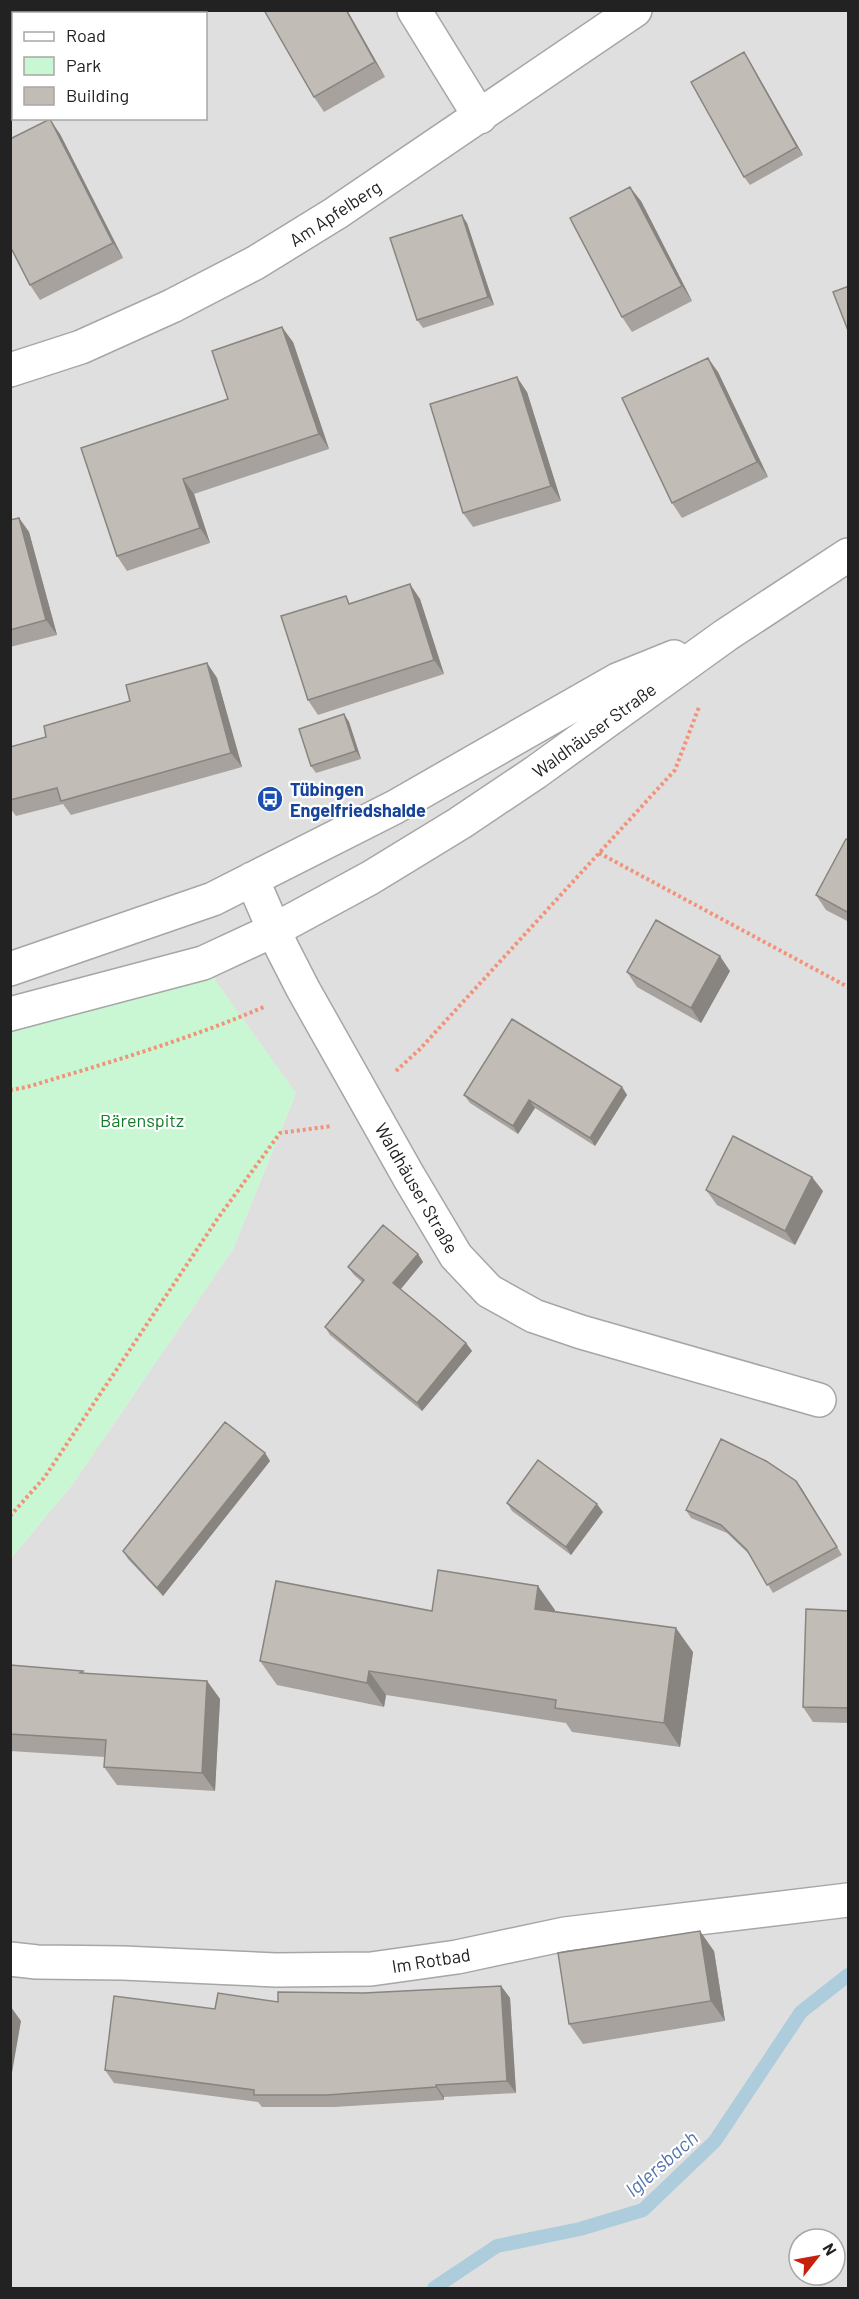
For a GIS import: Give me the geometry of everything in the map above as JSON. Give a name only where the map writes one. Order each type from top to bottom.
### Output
[{"type":"street","points":[[414,10],[480,117]]},
{"type":"street","name":"Am Apfelberg","points":[[10,370],[81,347],[172,306],[255,263],[336,213],[635,10]]},
{"type":"street","name":"Waldhäuser Straße","points":[[10,1014],[203,963],[274,930],[370,878],[460,823],[726,635],[849,555]]},
{"type":"street","name":"Waldhäuser Straße","points":[[10,969],[213,898],[395,807],[617,680],[726,635]]},
{"type":"street","name":"Waldhäuser Straße","points":[[252,879],[303,989],[366,1100],[456,1256],[489,1291],[534,1316],[581,1332],[819,1401]]},
{"type":"street","name":"Im Rotbad","points":[[10,1959],[38,1962],[123,1963],[276,1970],[371,1969],[457,1957],[566,1934],[849,1900]]},
{"type":"path","points":[[10,1516],[44,1478],[218,1218],[280,1133],[338,1126],[420,1049],[675,770],[702,698]]},
{"type":"path","points":[[599,853],[849,987]]},
{"type":"path","points":[[10,1090],[27,1088],[206,1031],[303,989]]},
{"type":"shaded area","points":[[11,11],[848,11],[848,2288],[11,2288],[11,1558],[72,1485],[233,1249],[296,1093],[11,1023]]},
{"type":"green space","name":"Bärenspitz","points":[[203,963],[296,1093],[233,1249],[72,1485],[11,1558],[11,1023]]},
{"type":"building","points":[[10,10],[21,10],[22,12],[12,12],[12,78],[10,78]]},
{"type":"building","points":[[264,10],[346,10],[375,62],[314,97]]},
{"type":"building","points":[[744,52],[797,147],[744,177],[691,82]]},
{"type":"building","points":[[51,120],[113,243],[30,285],[10,246],[10,139]]},
{"type":"building","points":[[630,187],[682,286],[622,317],[570,218]]},
{"type":"building","points":[[462,215],[488,297],[417,320],[390,238]]},
{"type":"building","points":[[849,286],[849,333],[833,292]]},
{"type":"building","points":[[282,327],[319,434],[183,479],[200,528],[117,556],[81,448],[228,399],[212,351]]},
{"type":"building","points":[[708,358],[757,462],[672,503],[622,398]]},
{"type":"building","points":[[517,377],[551,486],[463,513],[430,404]]},
{"type":"building","points":[[19,518],[46,620],[10,630],[10,520]]},
{"type":"building","points":[[410,584],[434,660],[308,700],[281,616],[346,596],[349,604]]},
{"type":"building","points":[[207,663],[231,753],[61,801],[57,788],[10,800],[10,747],[46,737],[44,726],[130,701],[126,685]]},
{"type":"building","points":[[344,714],[356,751],[311,766],[299,729]]},
{"type":"building","points":[[846,839],[849,841],[849,913],[816,895]]},
{"type":"building","points":[[656,920],[720,956],[691,1008],[627,972]]},
{"type":"building","points":[[512,1019],[622,1087],[590,1138],[529,1100],[513,1126],[464,1095]]},
{"type":"building","points":[[733,1136],[812,1177],[785,1231],[706,1190]]},
{"type":"building","points":[[383,1225],[418,1254],[393,1283],[466,1343],[417,1403],[325,1327],[364,1280],[348,1267]]},
{"type":"building","points":[[225,1422],[265,1453],[157,1588],[123,1551]]},
{"type":"building","points":[[721,1439],[766,1461],[796,1481],[837,1547],[767,1585],[747,1550],[721,1525],[686,1510]]},
{"type":"building","points":[[538,1460],[597,1504],[566,1547],[507,1503]]},
{"type":"building","points":[[438,1570],[538,1586],[535,1609],[676,1628],[664,1723],[555,1708],[556,1700],[369,1671],[367,1683],[260,1661],[276,1581],[432,1611]]},
{"type":"building","points":[[806,1609],[849,1611],[849,1708],[803,1707]]},
{"type":"building","points":[[10,1665],[83,1671],[80,1673],[207,1681],[202,1773],[104,1767],[106,1740],[10,1734]]},
{"type":"building","points":[[700,1931],[711,2001],[569,2024],[558,1953]]},
{"type":"building","points":[[501,1986],[507,2081],[327,2095],[254,2095],[254,2090],[105,2070],[114,1996],[215,2009],[218,1993],[278,2002],[278,1992],[364,1993]]},
{"type":"waterway","name":"Iglersbach","points":[[434,2288],[497,2246],[580,2229],[643,2210],[715,2141],[801,2012],[848,1975]]},
{"type":"place","name":"Tübingen Engelfriedshalde","points":[[270,799]]}]
